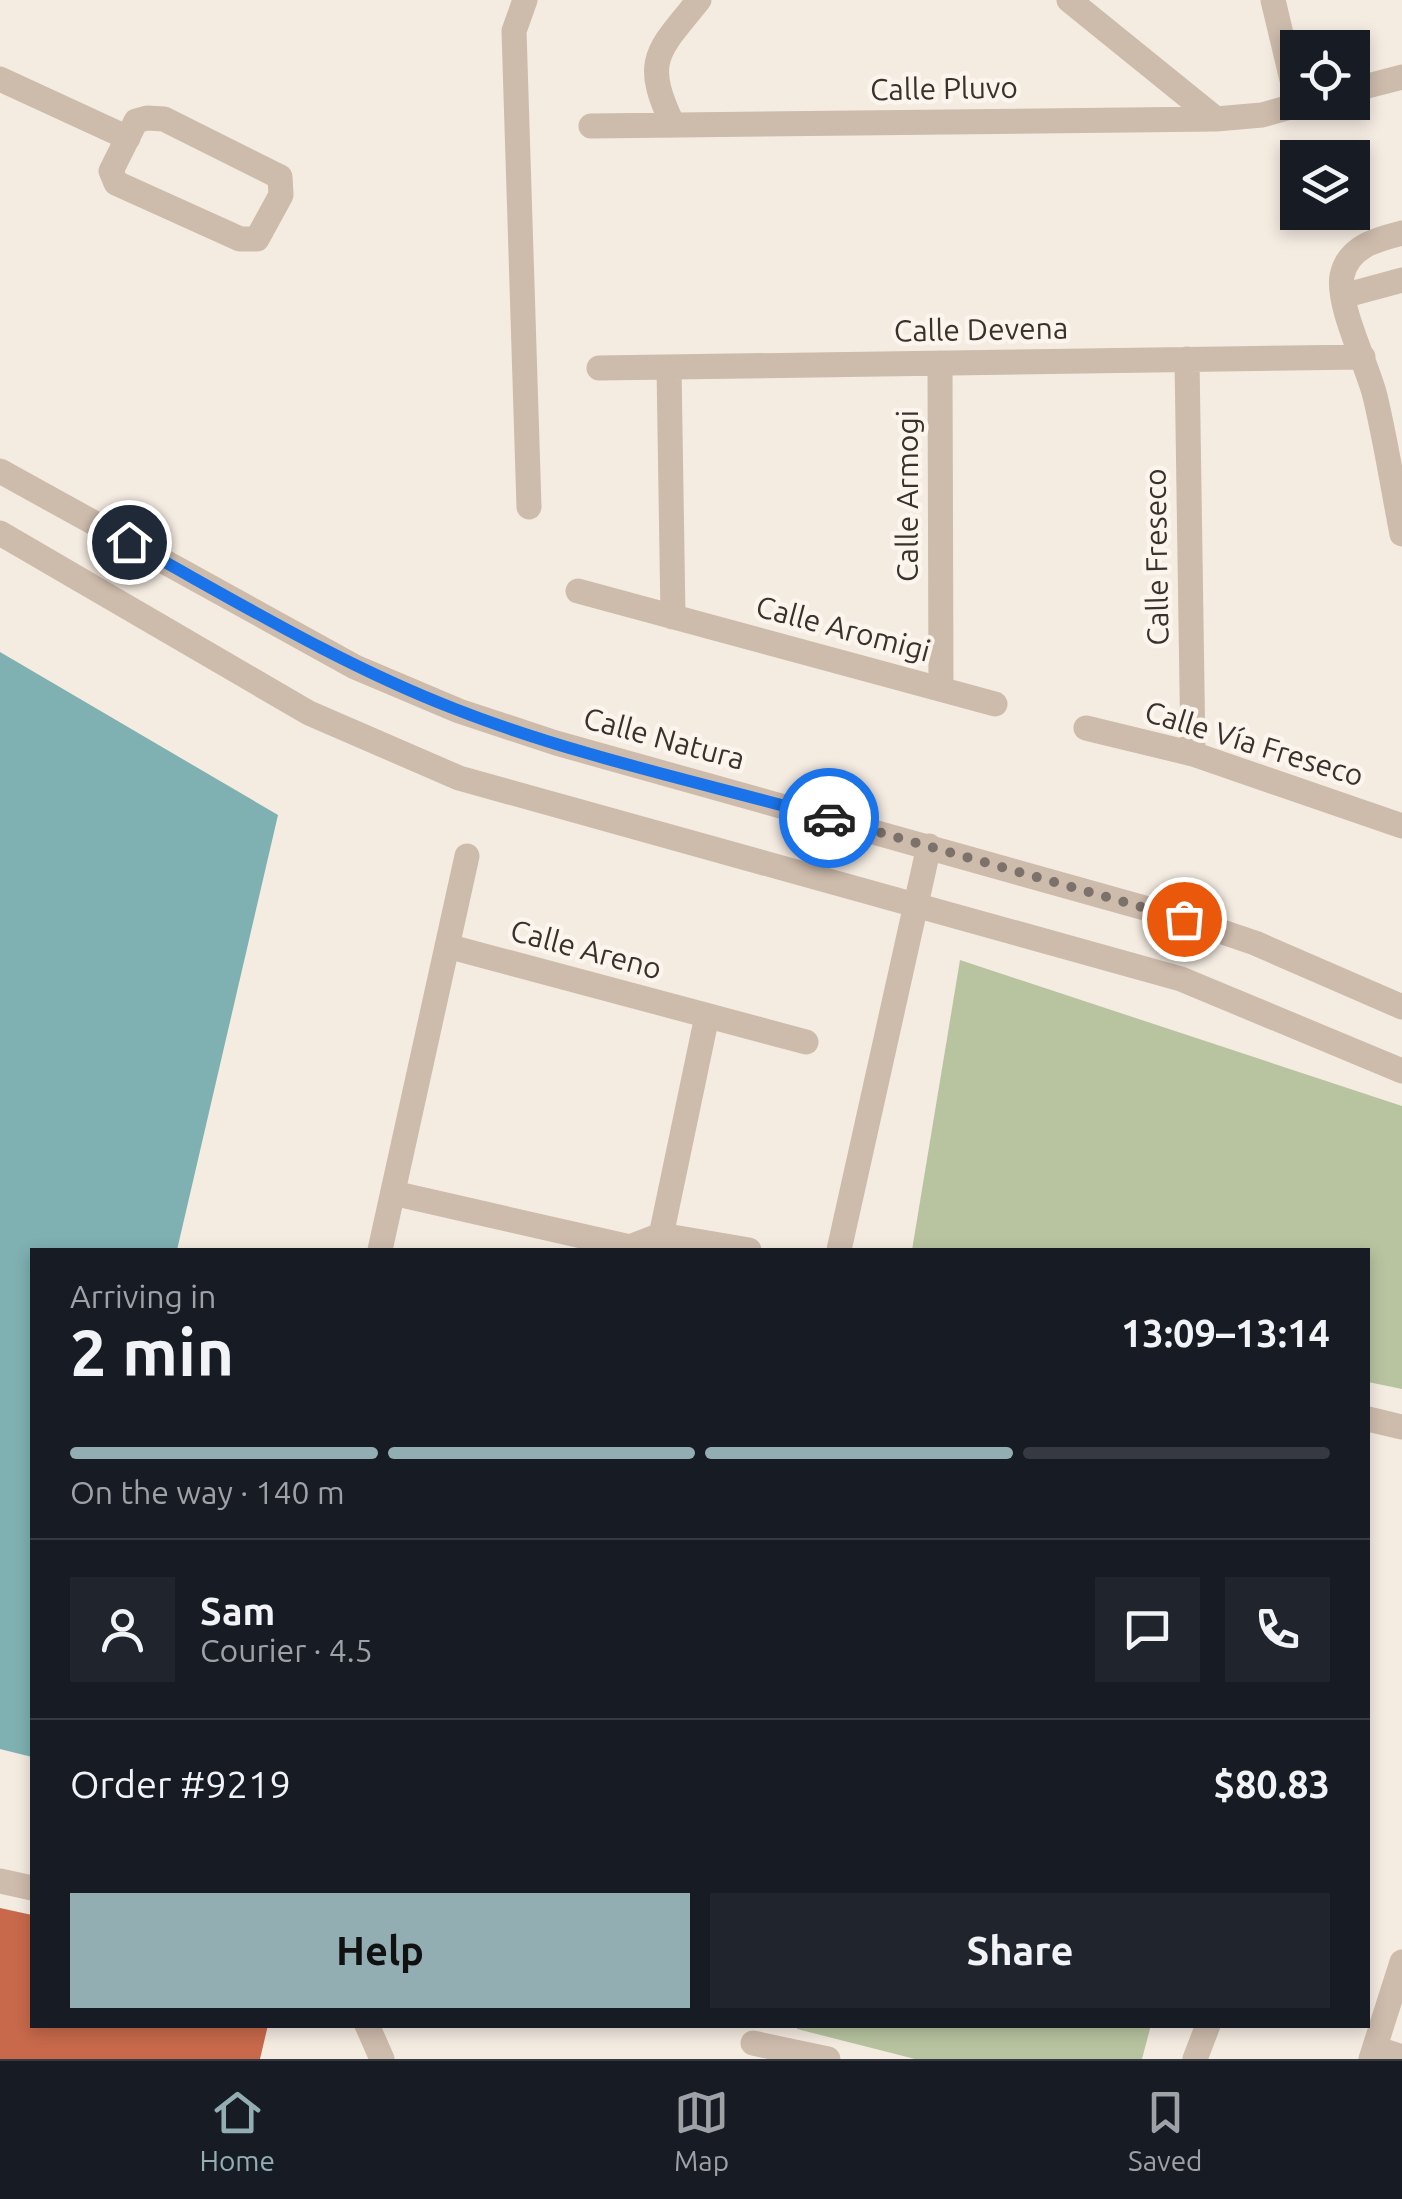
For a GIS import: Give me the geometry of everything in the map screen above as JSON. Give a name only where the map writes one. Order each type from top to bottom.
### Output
[{"type":"street","points":[[525,0],[514,31],[529,506]]},
{"type":"street","points":[[673,125],[657,91],[656,64],[662,49],[699,0]]},
{"type":"street","points":[[1069,0],[1216,119]]},
{"type":"street","points":[[1274,0],[1282,30]]},
{"type":"street","points":[[1370,85],[1402,77]]},
{"type":"street","points":[[0,78],[128,138]]},
{"type":"street","name":"Calle Pluvo","points":[[590,126],[1216,119],[1280,111]]},
{"type":"street","points":[[164,119],[280,177],[282,195],[263,233],[250,242],[240,239],[116,182],[111,172],[128,138],[136,121],[164,119]]},
{"type":"street","points":[[1402,233],[1372,241],[1352,257],[1342,275],[1402,534]]},
{"type":"street","points":[[1344,296],[1402,280]]},
{"type":"street","name":"Calle Devena","points":[[598,368],[1364,357]]},
{"type":"street","name":"Calle Freseco","points":[[1187,360],[1193,754]]},
{"type":"street","name":"Calle Armogi","points":[[940,363],[941,689]]},
{"type":"street","points":[[670,367],[674,618]]},
{"type":"street","name":"Calle Natura","points":[[0,470],[355,666],[426,698],[556,743],[1184,919],[1255,943],[1402,1007]]},
{"type":"street","points":[[0,533],[310,713],[441,771],[509,794],[1181,979],[1402,1071]]},
{"type":"street","name":"Calle Aromigi","points":[[578,591],[995,704]]},
{"type":"street","name":"Calle Vía Freseco","points":[[1086,728],[1193,754],[1402,826]]},
{"type":"street","points":[[839,1248],[929,846]]},
{"type":"street","points":[[380,1248],[467,856]]},
{"type":"street","name":"Calle Areno","points":[[447,946],[806,1042]]},
{"type":"street","points":[[660,1243],[707,1016]]},
{"type":"street","points":[[393,1192],[632,1248],[660,1243],[724,1248]]},
{"type":"street","points":[[1370,1419],[1402,1426]]},
{"type":"street","points":[[0,1881],[30,1888]]},
{"type":"street","points":[[1402,1962],[1373,2054],[1402,2057]]},
{"type":"street","points":[[368,2028],[382,2059]]},
{"type":"street","points":[[1195,2059],[1207,2028]]},
{"type":"street","points":[[754,2042],[828,2059]]},
{"type":"green space","points":[[960,960],[1402,1106],[1402,1389],[1370,1382],[1370,1248],[912,1248]]},
{"type":"green space","points":[[1150,2028],[1142,2059],[915,2059],[797,2029]]},
{"type":"water","points":[[0,652],[278,815],[177,1248],[30,1248],[30,1756],[0,1749]]},
{"type":"building","points":[[0,1908],[30,1915],[30,2028],[267,2028],[260,2059],[0,2059]]},
{"type":"way so far","points":[[829,818],[1184,919]]},
{"type":"route","points":[[129,542],[355,666],[459,711],[556,743],[829,818]]}]
